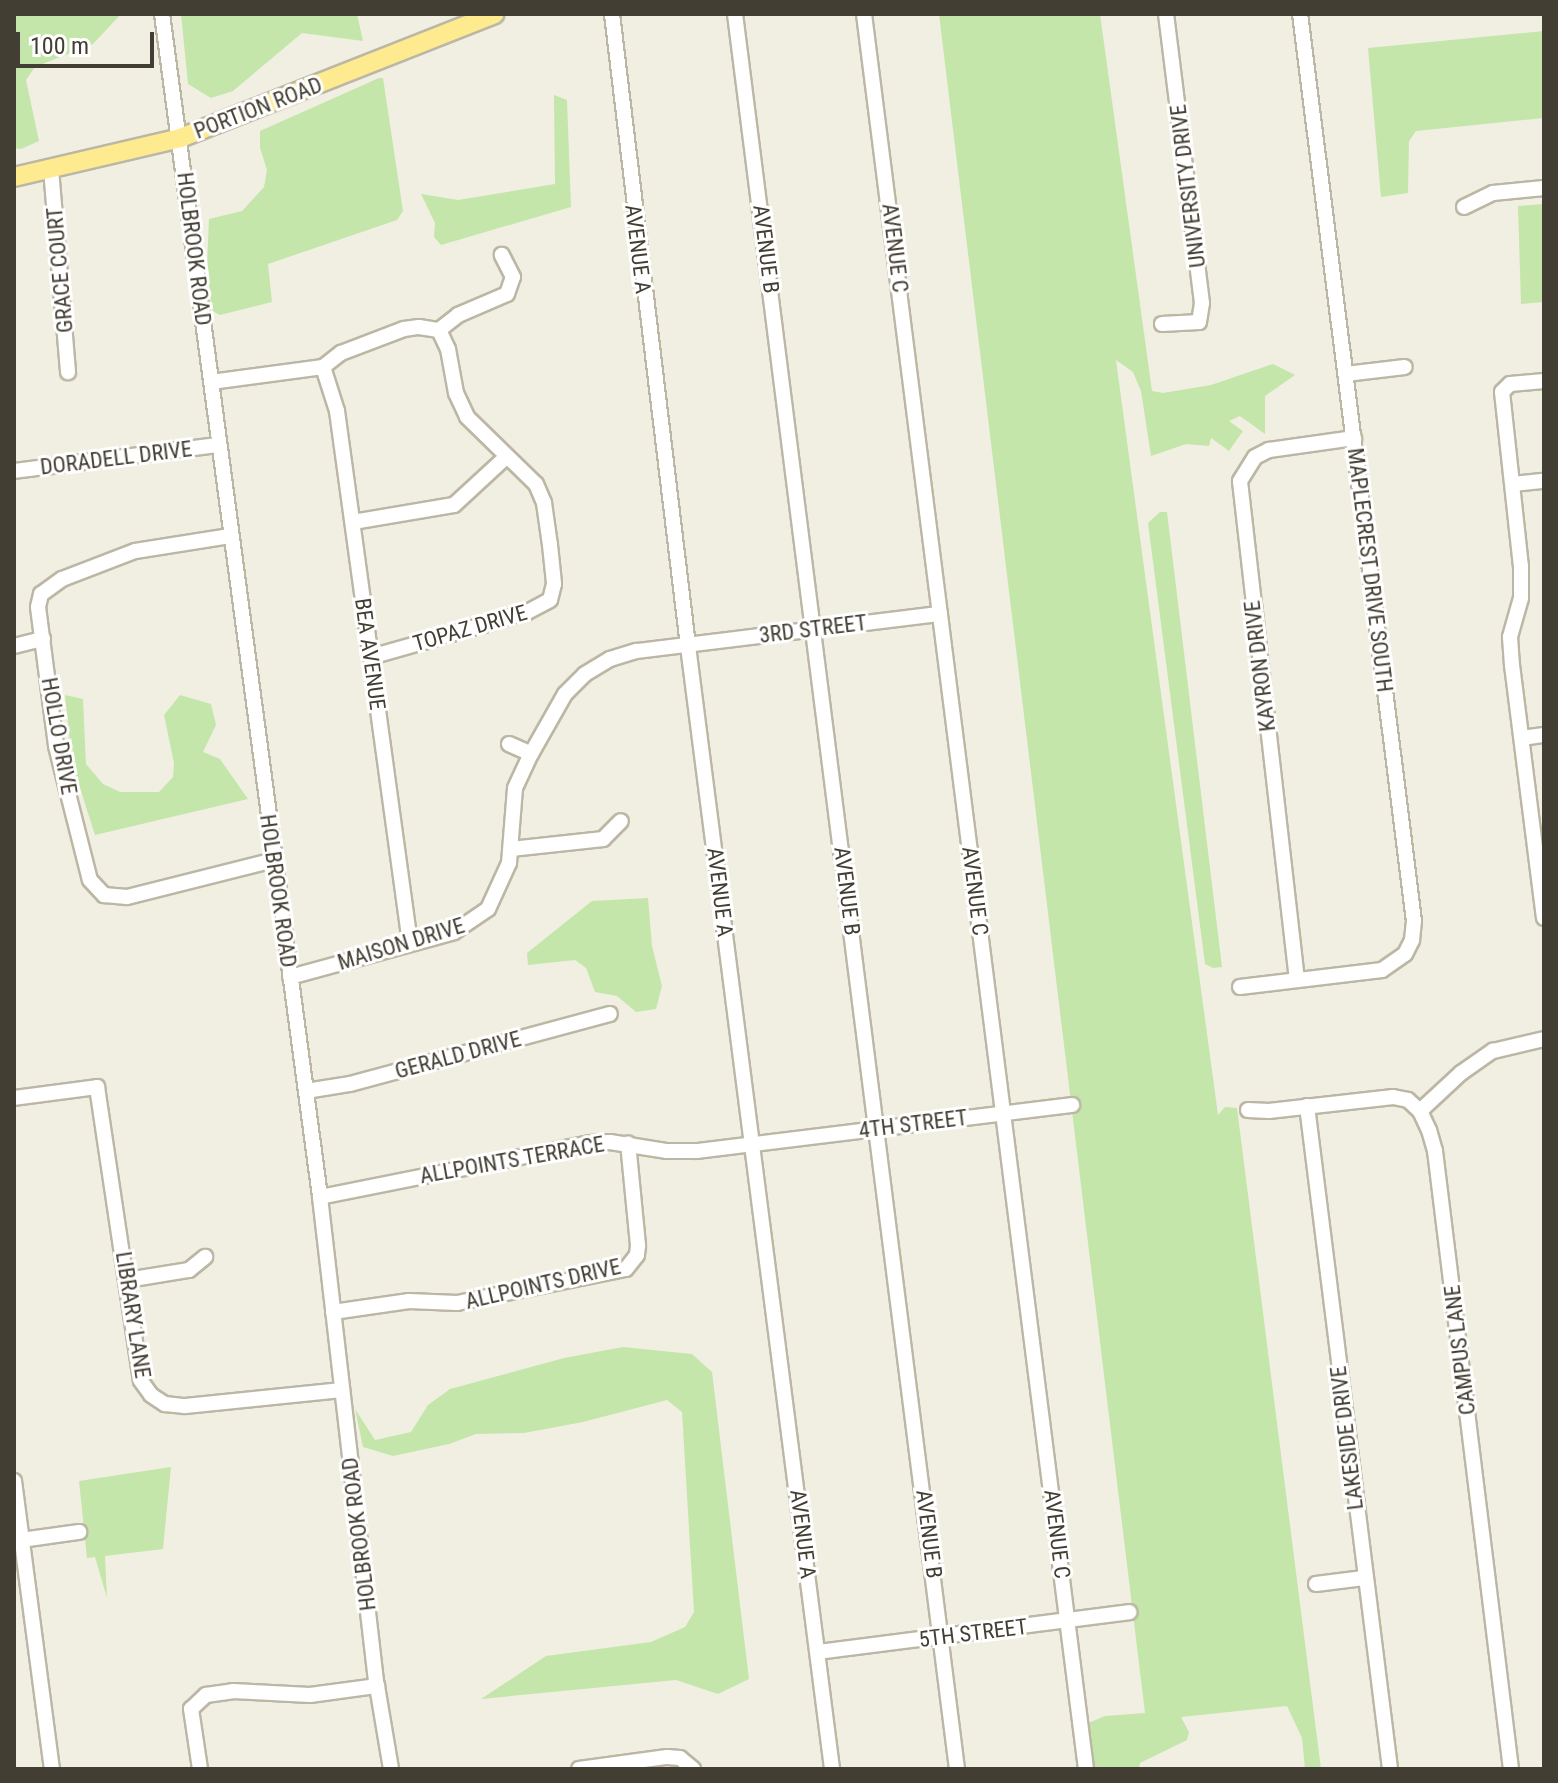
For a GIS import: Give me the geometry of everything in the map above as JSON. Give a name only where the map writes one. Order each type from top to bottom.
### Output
[{"type":"main road","name":"PORTION ROAD","points":[[14,177],[180,138],[494,14]]},
{"type":"street","name":"HOLBROOK ROAD","points":[[162,14],[164,52],[180,138],[230,536],[320,1197],[377,1686],[391,1769]]},
{"type":"street","name":"AVENUE A","points":[[612,14],[688,646],[832,1769]]},
{"type":"street","name":"AVENUE B","points":[[735,14],[957,1769]]},
{"type":"street","name":"AVENUE C","points":[[864,14],[1086,1769]]},
{"type":"street","name":"UNIVERSITY DRIVE","points":[[1162,324],[1199,322],[1202,303],[1166,14]]},
{"type":"street","name":"MAPLECREST DRIVE SOUTH","points":[[1240,987],[1382,970],[1395,965],[1412,940],[1414,921],[1300,14]]},
{"type":"street","name":"GRACE COURT","points":[[51,169],[68,372]]},
{"type":"street","points":[[1464,207],[1493,193],[1544,188]]},
{"type":"street","points":[[211,382],[323,367],[341,353],[404,329],[419,327],[439,330],[458,315],[507,294],[513,277],[502,255]]},
{"type":"street","name":"TOPAZ DRIVE","points":[[370,657],[526,613],[550,600],[554,584],[541,493],[529,475],[475,427],[461,406],[452,360],[439,330]]},
{"type":"street","name":"BEA AVENUE","points":[[323,367],[337,411],[410,943]]},
{"type":"street","points":[[1346,374],[1405,367]]},
{"type":"street","points":[[1544,381],[1506,386],[1502,392],[1513,484],[1521,598],[1510,637],[1544,918]]},
{"type":"street","name":"KAYRON DRIVE","points":[[1297,980],[1240,481],[1255,457],[1269,450],[1354,438]]},
{"type":"street","name":"DORADELL DRIVE","points":[[14,471],[218,445]]},
{"type":"street","points":[[353,522],[454,505],[506,457]]},
{"type":"street","points":[[1513,484],[1544,481]]},
{"type":"street","name":"HOLLO DRIVE","points":[[230,536],[148,547],[48,586],[39,599],[56,746],[95,889],[108,897],[127,897],[274,860]]},
{"type":"street","name":"3RD STREET","points":[[688,646],[940,614]]},
{"type":"street","points":[[14,646],[43,639]]},
{"type":"street","name":"MAISON DRIVE","points":[[290,977],[454,932],[481,916],[502,885],[511,849],[515,788],[560,700],[585,674],[625,653],[688,646]]},
{"type":"street","points":[[1522,738],[1544,735]]},
{"type":"street","points":[[509,744],[531,754]]},
{"type":"street","points":[[511,849],[603,839],[621,821]]},
{"type":"street","name":"GERALD DRIVE","points":[[306,1091],[350,1084],[610,1014]]},
{"type":"street","points":[[1248,1110],[1393,1097],[1408,1100],[1420,1111],[1461,1073],[1493,1051],[1525,1041],[1544,1039]]},
{"type":"street","name":"LIBRARY LANE","points":[[14,1098],[97,1087],[144,1390],[165,1404],[185,1406],[342,1390]]},
{"type":"street","name":"4TH STREET","points":[[753,1144],[1072,1105]]},
{"type":"street","name":"LAKESIDE DRIVE","points":[[1307,1106],[1390,1769]]},
{"type":"street","name":"CAMPUS LANE","points":[[1420,1111],[1435,1151],[1511,1769]]},
{"type":"street","name":"ALLPOINTS TERRACE","points":[[320,1197],[571,1146],[628,1143],[667,1151],[753,1144]]},
{"type":"street","name":"ALLPOINTS DRIVE","points":[[333,1312],[409,1301],[457,1303],[626,1269],[637,1255],[638,1245],[628,1143]]},
{"type":"street","points":[[127,1280],[189,1270],[205,1257]]},
{"type":"street","points":[[14,1481],[18,1541],[52,1769]]},
{"type":"street","points":[[18,1541],[79,1532]]},
{"type":"street","points":[[1316,1584],[1364,1578]]},
{"type":"street","name":"5TH STREET","points":[[818,1652],[1129,1612]]},
{"type":"street","points":[[200,1769],[191,1709],[206,1695],[248,1691],[310,1695],[377,1686]]},
{"type":"street","points":[[579,1769],[667,1757],[680,1758],[693,1769]]},
{"type":"green space","points":[[14,14],[121,14],[93,44],[35,67],[26,80],[39,141],[21,149],[14,148]]},
{"type":"green space","points":[[181,14],[357,14],[363,41],[302,33],[233,91],[211,98],[188,84]]},
{"type":"green space","points":[[939,14],[1100,14],[1152,391],[1163,393],[1211,385],[1273,364],[1295,375],[1265,396],[1265,434],[1240,416],[1229,421],[1243,431],[1229,451],[1211,438],[1209,446],[1186,444],[1151,456],[1141,391],[1133,372],[1116,360],[1218,1115],[1225,1107],[1237,1108],[1321,1769],[1305,1769],[1302,1738],[1287,1706],[1181,1717],[1189,1732],[1187,1740],[1140,1763],[1139,1769],[1092,1769],[1086,1724],[1105,1716],[1145,1713]]},
{"type":"green space","points":[[1544,31],[1544,118],[1416,131],[1409,141],[1408,193],[1381,197],[1368,48]]},
{"type":"green space","points":[[383,78],[403,211],[397,220],[268,264],[272,302],[220,315],[212,311],[207,267],[209,219],[242,211],[264,187],[267,170],[260,148],[260,131]]},
{"type":"green space","points":[[554,95],[567,100],[571,207],[441,245],[434,237],[435,223],[421,194],[458,200],[555,184]]},
{"type":"green space","points":[[1544,204],[1544,302],[1521,304],[1518,206]]},
{"type":"green space","points":[[1160,512],[1167,512],[1222,967],[1213,968],[1205,964],[1148,523]]},
{"type":"green space","points":[[65,695],[83,699],[86,764],[103,784],[120,792],[159,792],[173,777],[174,763],[164,715],[180,695],[211,704],[216,725],[203,752],[220,759],[248,799],[95,835],[72,763]]},
{"type":"green space","points":[[648,898],[652,946],[662,986],[656,1009],[636,1012],[617,996],[595,992],[586,968],[575,960],[528,965],[527,953],[592,901]]},
{"type":"green space","points":[[623,1347],[692,1354],[712,1372],[749,1679],[718,1694],[676,1680],[481,1699],[546,1656],[651,1642],[685,1627],[694,1612],[682,1412],[667,1400],[583,1422],[524,1433],[476,1434],[449,1444],[393,1456],[363,1447],[355,1409],[375,1440],[411,1432],[428,1405],[450,1389],[564,1358]]},
{"type":"green space","points":[[171,1467],[163,1549],[105,1556],[107,1598],[95,1557],[87,1558],[79,1481]]}]
